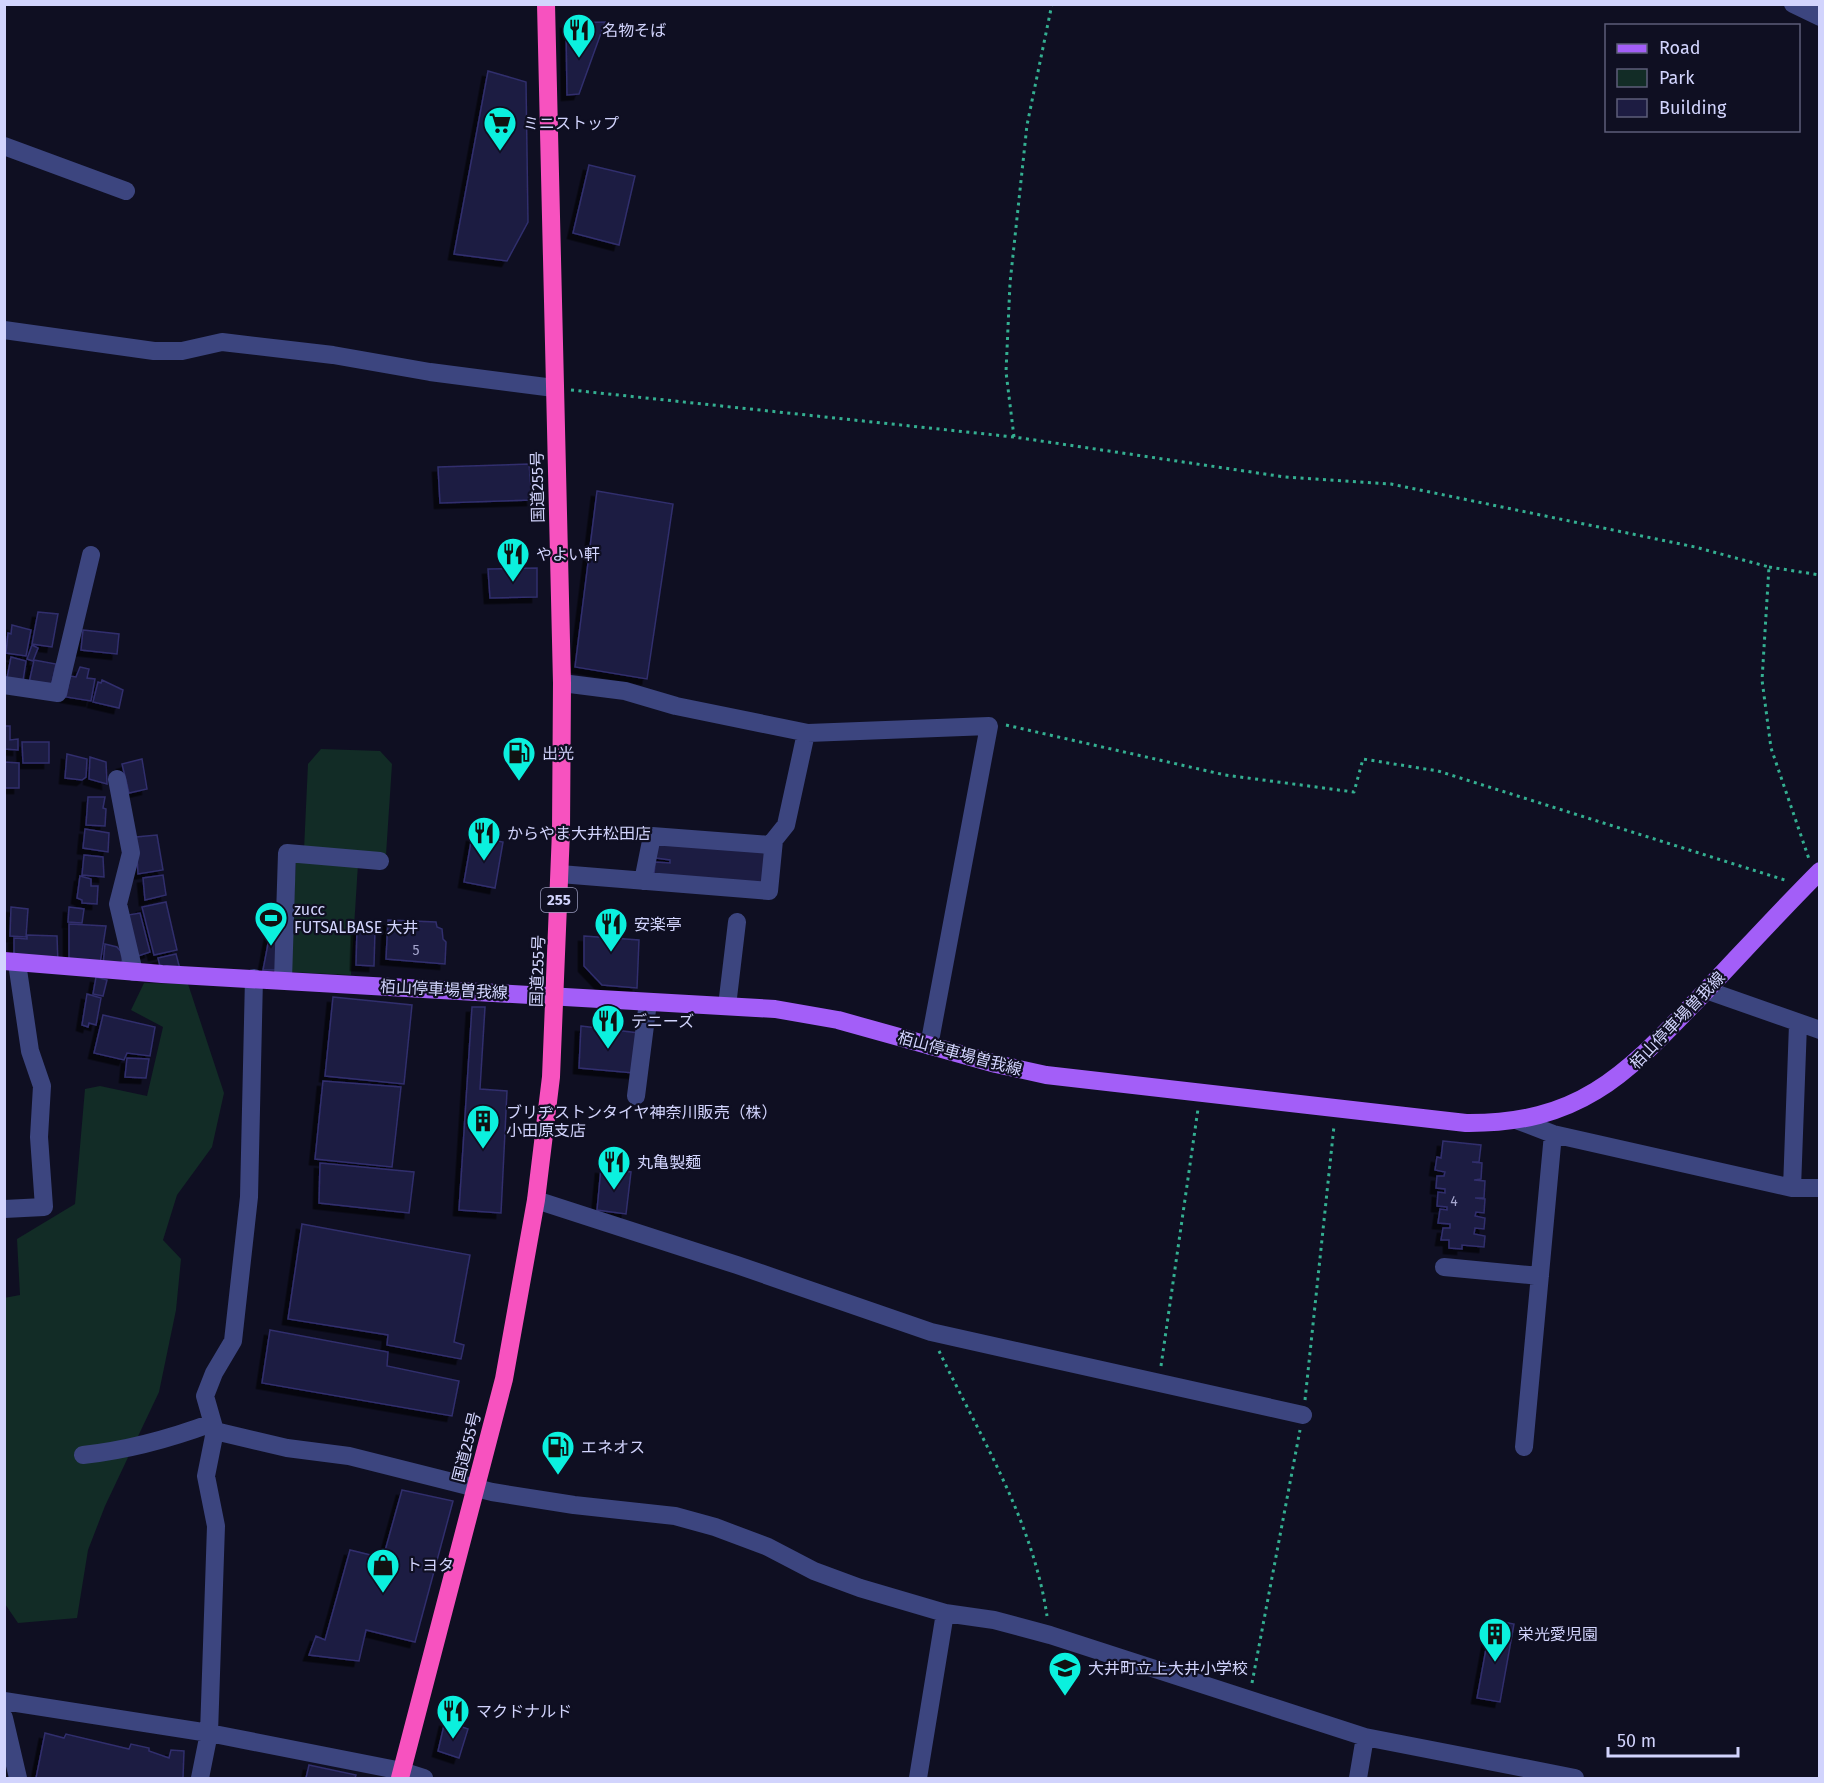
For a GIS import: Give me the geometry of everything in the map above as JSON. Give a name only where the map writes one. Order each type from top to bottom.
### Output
[{"type":"highway","name":"国道255号","points":[[401,1775],[504,1379],[536,1200],[551,1077],[560,874],[562,683],[546,4]]},
{"type":"main road","name":"栢山停車場曽我線","points":[[11,962],[134,972],[804,1012],[1046,1075],[1466,1123],[1519,1121],[1573,1104],[1624,1073],[1813,878]]},
{"type":"street","points":[[1793,4],[1820,17]]},
{"type":"street","points":[[5,148],[126,191]]},
{"type":"street","points":[[4,330],[154,351],[182,351],[222,342],[333,355],[430,372],[554,388]]},
{"type":"street","points":[[4,685],[58,693],[91,555]]},
{"type":"street","points":[[562,683],[625,692],[676,706],[806,733],[989,726],[929,1046]]},
{"type":"street","points":[[560,874],[769,891],[772,842],[786,825],[806,733]]},
{"type":"street","points":[[117,779],[131,852],[118,904],[134,972]]},
{"type":"street","points":[[643,881],[652,836],[772,842]]},
{"type":"street","points":[[283,980],[287,853],[380,861]]},
{"type":"street","points":[[727,1006],[737,922]]},
{"type":"street","points":[[4,1209],[44,1207],[39,1137],[42,1086],[30,1051],[11,962]]},
{"type":"street","points":[[200,1779],[209,1733],[216,1526],[206,1476],[214,1427],[205,1396],[214,1373],[233,1341],[249,1197],[254,978]]},
{"type":"street","points":[[1706,990],[1820,1030]]},
{"type":"street","points":[[636,1096],[648,1002]]},
{"type":"street","points":[[1792,1188],[1798,1024]]},
{"type":"street","points":[[1519,1121],[1553,1134],[1792,1188],[1820,1188]]},
{"type":"street","points":[[1524,1447],[1553,1134]]},
{"type":"street","points":[[536,1200],[737,1265],[931,1332],[1303,1415]]},
{"type":"street","points":[[1444,1267],[1540,1276]]},
{"type":"street","points":[[83,1455],[130,1450],[214,1427],[287,1448],[349,1456],[476,1488],[574,1505],[675,1516],[715,1527],[768,1547],[814,1570],[860,1588],[945,1613],[994,1620],[1050,1635],[1365,1737],[1575,1779]]},
{"type":"street","points":[[918,1779],[945,1613]]},
{"type":"street","points":[[4,1701],[209,1733],[424,1779]]},
{"type":"street","points":[[4,1718],[18,1779]]},
{"type":"street","points":[[1358,1779],[1365,1737]]},
{"type":"path","points":[[1014,437],[1006,372],[1010,283],[1027,125],[1052,4]]},
{"type":"path","points":[[554,388],[1014,437],[1285,477],[1391,484],[1695,547],[1769,567],[1820,575]]},
{"type":"path","points":[[1769,567],[1762,680],[1771,748],[1813,878]]},
{"type":"path","points":[[989,726],[1001,724],[1225,775],[1354,792],[1363,759],[1438,771],[1813,878]]},
{"type":"path","points":[[1158,1383],[1200,1094]]},
{"type":"path","points":[[931,1332],[1013,1501],[1042,1584],[1050,1635]]},
{"type":"green space","points":[[321,749],[380,751],[392,764],[386,855],[304,850],[308,764]]},
{"type":"green space","points":[[296,860],[358,864],[351,975],[290,972]]},
{"type":"green space","points":[[144,983],[188,984],[224,1093],[212,1147],[177,1195],[163,1240],[181,1259],[176,1310],[159,1392],[105,1506],[88,1550],[77,1618],[18,1623],[5,1604],[4,1298],[20,1295],[17,1239],[75,1204],[85,1089],[100,1086],[147,1096],[163,1027],[131,1010]]},
{"type":"building","name":"名物そば","points":[[605,22],[579,94],[567,95],[566,23]]},
{"type":"building","name":"ミニストップ","points":[[488,71],[526,82],[528,222],[507,261],[454,254]]},
{"type":"building","points":[[589,165],[635,176],[619,245],[573,233]]},
{"type":"building","points":[[529,464],[532,500],[440,503],[438,467]]},
{"type":"building","points":[[597,491],[673,504],[647,679],[575,667]]},
{"type":"building","name":"やよい軒","points":[[537,568],[537,597],[490,598],[488,569]]},
{"type":"building","points":[[38,612],[58,614],[52,647],[32,644]]},
{"type":"building","points":[[12,625],[31,630],[26,656],[6,653],[8,633],[11,634]]},
{"type":"building","points":[[83,630],[119,634],[117,654],[81,650]]},
{"type":"building","points":[[32,645],[38,648],[33,661],[27,659]]},
{"type":"building","points":[[11,657],[26,661],[23,681],[7,678]]},
{"type":"building","points":[[34,660],[56,664],[51,688],[29,683]]},
{"type":"building","points":[[80,667],[89,669],[87,678],[95,679],[91,701],[66,697],[70,676],[76,677]]},
{"type":"building","points":[[102,680],[123,690],[119,708],[93,702],[98,682],[101,683]]},
{"type":"building","points":[[4,726],[10,726],[10,740],[18,739],[18,750],[4,749]]},
{"type":"building","points":[[22,742],[49,742],[49,763],[23,763]]},
{"type":"building","points":[[67,754],[87,759],[86,777],[82,780],[65,778]]},
{"type":"building","points":[[90,757],[106,762],[107,784],[89,779]]},
{"type":"building","points":[[142,759],[147,789],[129,793],[122,764]]},
{"type":"building","points":[[4,762],[19,763],[19,788],[4,788]]},
{"type":"building","points":[[88,797],[105,797],[103,808],[106,809],[105,826],[86,825]]},
{"type":"building","points":[[85,829],[109,833],[108,852],[83,848]]},
{"type":"building","points":[[157,835],[163,870],[138,874],[136,837]]},
{"type":"building","name":"からやま大井松田店","points":[[472,836],[503,842],[495,888],[464,882]]},
{"type":"building","points":[[655,842],[765,850],[765,886],[654,876],[655,862],[670,863],[670,860],[656,858]]},
{"type":"building","points":[[84,855],[103,857],[104,877],[82,875]]},
{"type":"building","points":[[163,875],[166,895],[145,900],[143,878]]},
{"type":"building","points":[[80,876],[91,879],[91,886],[98,886],[97,904],[82,903],[82,900],[77,898]]},
{"type":"building","points":[[166,902],[177,950],[154,955],[142,907]]},
{"type":"building","points":[[11,907],[28,909],[26,937],[10,936]]},
{"type":"building","points":[[69,907],[84,909],[82,923],[68,922]]},
{"type":"building","points":[[140,913],[150,952],[138,956],[128,915]]},
{"type":"building","points":[[388,920],[436,922],[437,927],[442,929],[443,939],[446,942],[445,964],[386,959]]},
{"type":"building","points":[[69,924],[106,926],[100,964],[69,961]]},
{"type":"building","points":[[271,928],[280,928],[279,970],[263,970]]},
{"type":"building","points":[[357,929],[375,930],[374,966],[356,965]]},
{"type":"building","points":[[27,935],[57,936],[58,964],[14,960],[14,938],[27,939]]},
{"type":"building","name":"安楽亭","points":[[584,936],[639,940],[637,988],[602,985],[584,966]]},
{"type":"building","points":[[105,944],[117,947],[123,954],[121,969],[103,965]]},
{"type":"building","points":[[176,954],[180,969],[162,974],[158,958]]},
{"type":"building","points":[[96,977],[107,980],[103,996],[93,994]]},
{"type":"building","points":[[87,994],[101,998],[96,1025],[89,1023],[88,1027],[82,1025]]},
{"type":"building","points":[[333,997],[412,1005],[404,1084],[325,1076]]},
{"type":"building","name":"ブリヂストンタイヤ神奈川販売（株） 小田原支店","points":[[472,1007],[485,1007],[480,1089],[507,1091],[501,1213],[459,1210]]},
{"type":"building","points":[[103,1015],[155,1027],[150,1056],[127,1053],[124,1060],[94,1053]]},
{"type":"building","name":"デニーズ","points":[[581,1026],[639,1033],[634,1073],[579,1068]]},
{"type":"building","points":[[127,1058],[149,1059],[146,1078],[125,1077]]},
{"type":"building","points":[[323,1081],[401,1087],[392,1167],[315,1159]]},
{"type":"building","points":[[1443,1141],[1481,1145],[1479,1162],[1472,1162],[1482,1163],[1481,1179],[1474,1180],[1485,1181],[1484,1198],[1475,1198],[1485,1199],[1484,1213],[1476,1212],[1475,1216],[1485,1218],[1484,1229],[1475,1228],[1474,1234],[1485,1236],[1484,1247],[1462,1245],[1462,1249],[1449,1248],[1449,1240],[1441,1240],[1443,1228],[1450,1228],[1450,1224],[1438,1223],[1440,1209],[1447,1210],[1447,1207],[1437,1206],[1438,1192],[1445,1193],[1445,1189],[1436,1188],[1437,1176],[1444,1176],[1445,1172],[1435,1170],[1437,1157],[1441,1158]]},
{"type":"building","points":[[320,1163],[414,1172],[409,1213],[319,1203]]},
{"type":"building","name":"丸亀製麺","points":[[601,1168],[631,1172],[626,1214],[597,1210]]},
{"type":"building","points":[[302,1224],[470,1255],[454,1342],[464,1345],[461,1359],[387,1345],[388,1335],[288,1319]]},
{"type":"building","points":[[270,1330],[388,1352],[387,1366],[459,1381],[452,1416],[262,1383]]},
{"type":"building","name":"トヨタ","points":[[402,1490],[453,1501],[415,1642],[366,1630],[359,1661],[309,1655],[316,1636],[325,1640],[350,1550],[383,1558]]},
{"type":"building","name":"栄光愛児園","points":[[1498,1621],[1514,1624],[1500,1702],[1477,1698],[1490,1627],[1497,1628]]},
{"type":"building","name":"マクドナルド","points":[[445,1721],[468,1729],[459,1758],[438,1751]]},
{"type":"building","points":[[45,1733],[64,1738],[66,1734],[129,1749],[131,1744],[149,1748],[149,1751],[169,1758],[171,1750],[184,1751],[183,1778],[36,1778]]},
{"type":"building","points":[[309,1765],[356,1775],[355,1778],[306,1778]]},
{"type":"place","name":"名物そば","points":[[579,59]]},
{"type":"place","name":"ミニストップ","points":[[500,152]]},
{"type":"place","name":"やよい軒","points":[[513,583]]},
{"type":"place","name":"出光","points":[[519,782]]},
{"type":"place","name":"からやま大井松田店","points":[[484,862]]},
{"type":"place","name":"zucc FUTSALBASE 大井","points":[[271,947]]},
{"type":"place","name":"安楽亭","points":[[611,953]]},
{"type":"place","name":"デニーズ","points":[[608,1050]]},
{"type":"place","name":"ブリヂストンタイヤ神奈川販売（株） 小田原支店","points":[[483,1150]]},
{"type":"place","name":"丸亀製麺","points":[[614,1191]]},
{"type":"place","name":"エネオス","points":[[558,1476]]},
{"type":"place","name":"トヨタ","points":[[383,1594]]},
{"type":"place","name":"栄光愛児園","points":[[1495,1663]]},
{"type":"place","name":"大井町立上大井小学校","points":[[1065,1697]]},
{"type":"place","name":"マクドナルド","points":[[453,1740]]}]
